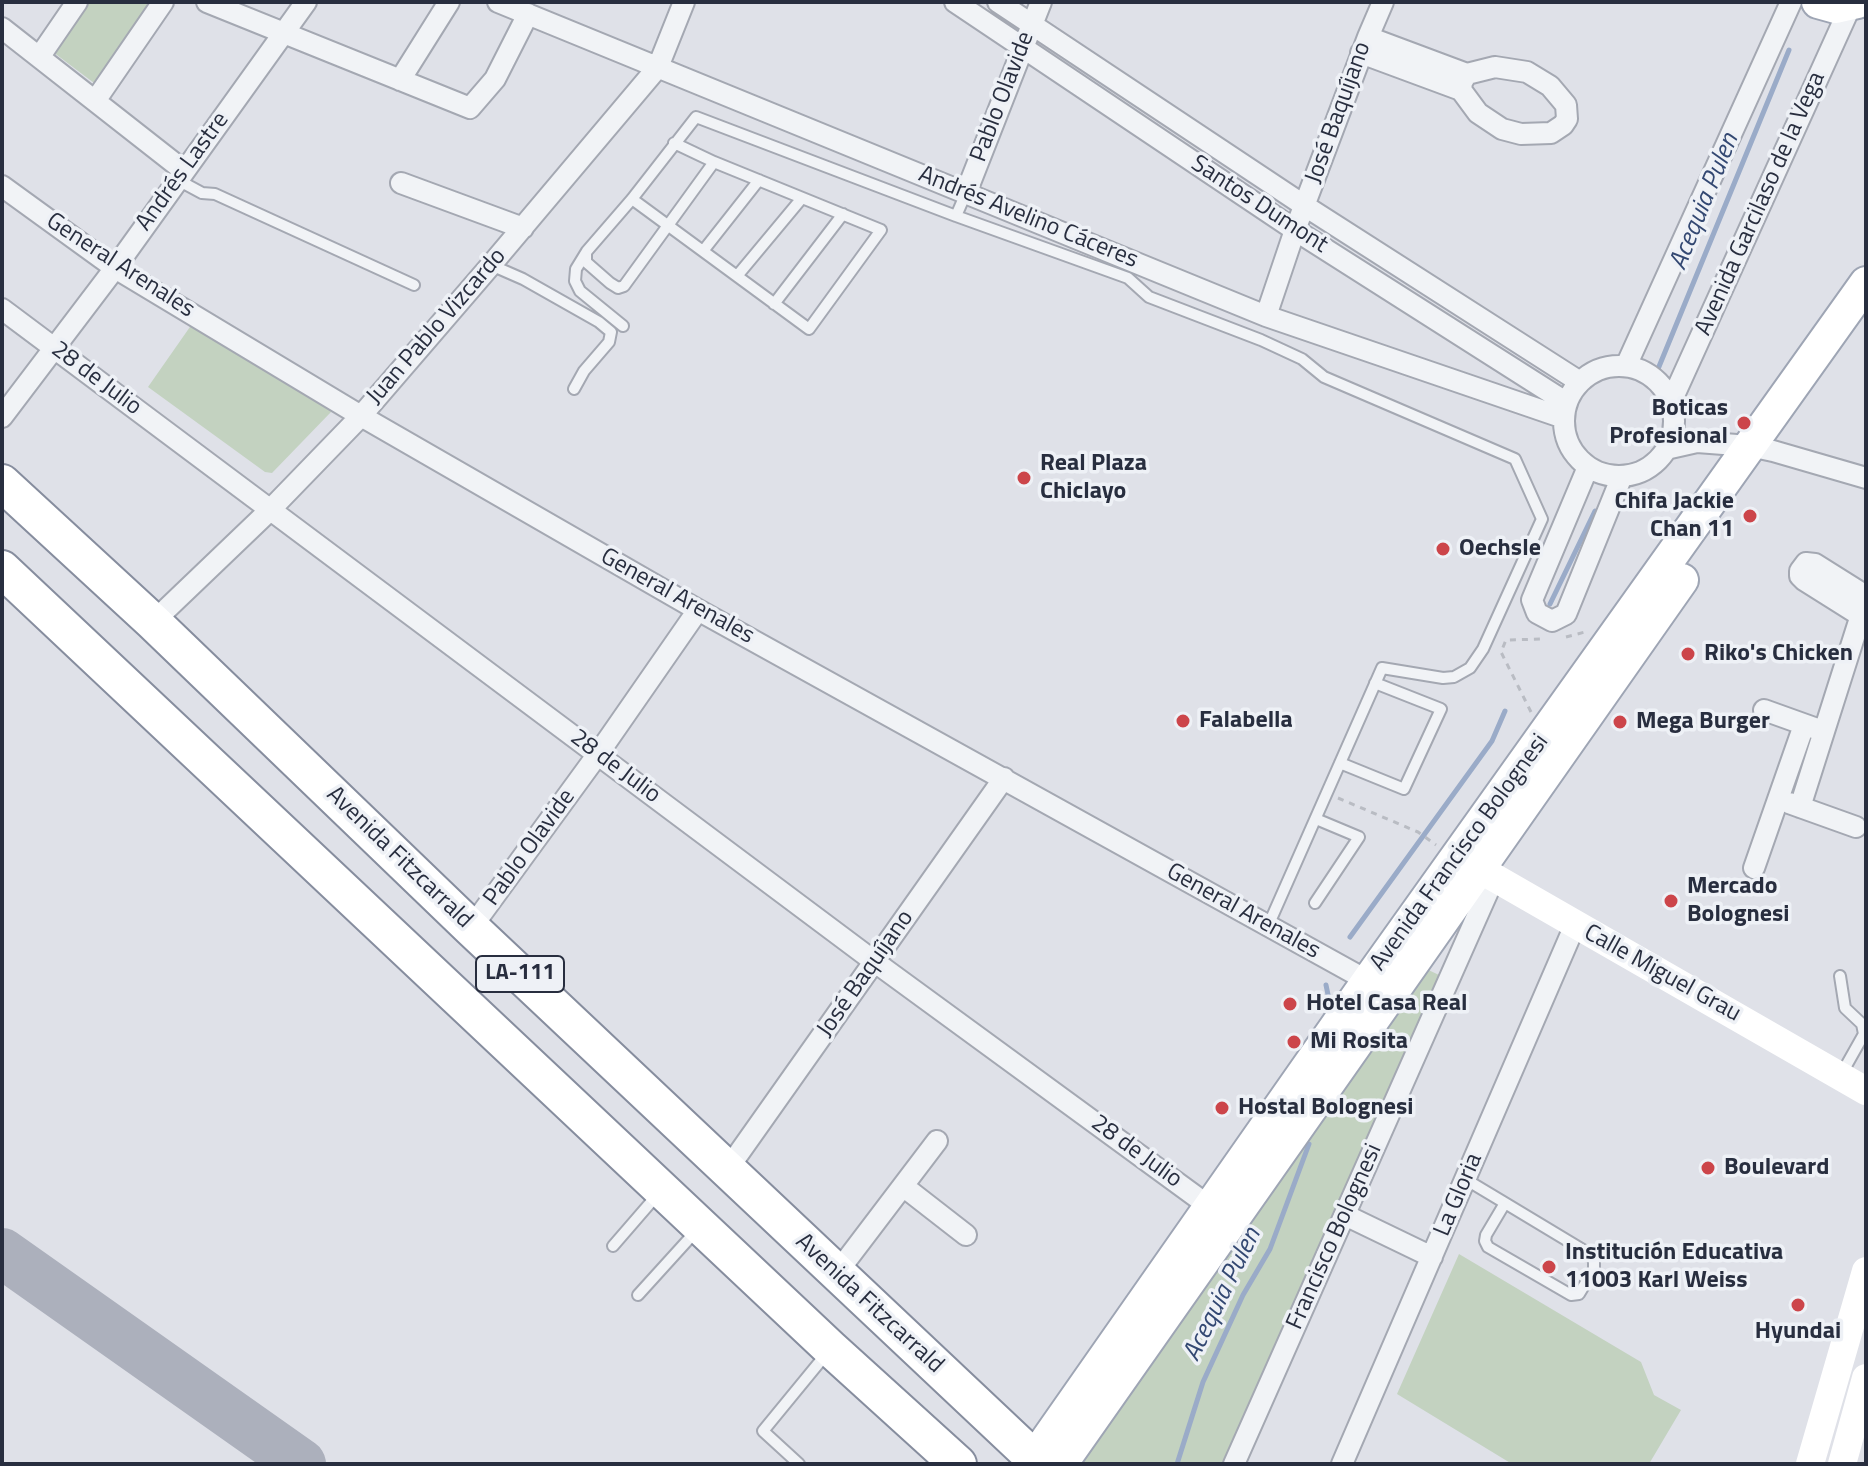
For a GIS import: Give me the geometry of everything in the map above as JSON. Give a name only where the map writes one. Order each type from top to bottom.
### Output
[{"type":"highway","name":"Avenida Fitzcarrald","points":[[2,483],[153,622],[836,1274],[1041,1463]]},
{"type":"highway","name":"LA-111","points":[[2,569],[830,1348],[958,1464]]},
{"type":"main road","points":[[1818,2],[1836,7],[1855,4]]},
{"type":"main road","name":"Avenida Francisco Bolognesi","points":[[1041,1463],[1220,1214],[1477,868],[1762,448],[1866,283]]},
{"type":"main road","name":"Avenida Francisco Bolognesi","points":[[1220,1214],[1368,981],[1477,868],[1549,729],[1762,448],[1866,318]]},
{"type":"street","points":[[40,56],[77,2]]},
{"type":"street","points":[[95,101],[163,2]]},
{"type":"street","points":[[207,2],[470,108],[495,79],[528,14]]},
{"type":"street","name":"Andrés Lastre","points":[[2,417],[115,268],[306,2]]},
{"type":"street","points":[[400,80],[449,2]]},
{"type":"street","name":"Andrés Avelino Cáceres","points":[[498,2],[1266,316],[1565,411]]},
{"type":"street","name":"Juan Pablo Vizcardo","points":[[153,622],[269,511],[361,416],[523,228],[658,67],[684,2]]},
{"type":"street","name":"Santos Dumont","points":[[955,2],[1565,411]]},
{"type":"street","name":"Santos Dumont","points":[[998,2],[1305,206],[1580,382]]},
{"type":"street","name":"Pablo Olavide","points":[[966,193],[1041,2]]},
{"type":"street","name":"José Baquíjano","points":[[1266,316],[1295,230],[1383,2]]},
{"type":"street","points":[[1626,366],[1791,2]]},
{"type":"street","name":"Avenida Garcilaso de la Vega","points":[[1671,402],[1855,4]]},
{"type":"street","points":[[2,28],[95,101],[180,175]]},
{"type":"street","points":[[1364,45],[1464,82],[1478,113],[1512,132],[1531,135],[1551,133],[1567,119],[1566,105],[1556,92],[1527,72],[1495,67],[1464,82]]},
{"type":"street","points":[[401,183],[523,228]]},
{"type":"street","name":"General Arenales","points":[[2,186],[115,268],[361,416],[698,610],[1368,981]]},
{"type":"street","name":"28 de Julio","points":[[2,309],[875,962],[1220,1214]]},
{"type":"street","points":[[1626,366],[1654,378],[1671,402],[1674,424],[1666,449],[1655,462],[1640,472],[1622,476],[1605,474],[1588,467],[1570,446],[1565,411],[1580,382],[1593,372],[1626,366]]},
{"type":"street","points":[[1674,424],[1866,478]]},
{"type":"street","points":[[1666,449],[1697,442],[1762,448]]},
{"type":"street","points":[[1588,467],[1532,600],[1537,613],[1552,621],[1566,614],[1622,476]]},
{"type":"street","name":"Pablo Olavide","points":[[471,928],[698,610]]},
{"type":"street","points":[[1800,807],[1864,610]]},
{"type":"street","points":[[1764,710],[1824,732]]},
{"type":"street","points":[[1754,868],[1804,725]]},
{"type":"street","name":"José Baquíjano","points":[[727,1170],[1004,778]]},
{"type":"street","points":[[1778,799],[1856,827]]},
{"type":"street","name":"Calle Miguel Grau","points":[[1477,868],[1866,1091]]},
{"type":"street","name":"Francisco Bolognesi","points":[[1234,1464],[1345,1215],[1477,868]]},
{"type":"street","name":"La Gloria","points":[[1342,1464],[1575,925]]},
{"type":"street","points":[[836,1274],[937,1141]]},
{"type":"street","points":[[903,1186],[966,1235]]},
{"type":"street","points":[[1345,1215],[1432,1257]]},
{"type":"street","points":[[1810,1464],[1866,1271]]},
{"type":"street","points":[[1842,1464],[1866,1378]]},
{"type":"lane","points":[[623,326],[580,291],[575,281],[576,269],[587,251],[696,117],[1128,278],[1149,297],[1261,340],[1302,359],[1324,377],[1515,459],[1542,519],[1483,649],[1470,668],[1454,677],[1382,668],[1268,926]]},
{"type":"lane","points":[[632,199],[809,329],[881,230],[674,143]]},
{"type":"lane","points":[[587,251],[586,262],[610,283],[618,288],[624,286],[714,162]]},
{"type":"lane","points":[[180,175],[202,193],[215,194],[414,285]]},
{"type":"lane","points":[[703,251],[759,180]]},
{"type":"lane","points":[[956,216],[966,193]]},
{"type":"lane","points":[[737,276],[802,198]]},
{"type":"lane","points":[[774,304],[843,214]]},
{"type":"lane","points":[[491,265],[523,279],[611,332],[609,342],[584,371],[574,389]]},
{"type":"lane","points":[[1261,340],[1266,316]]},
{"type":"lane","points":[[1340,763],[1404,789],[1441,709],[1375,683]]},
{"type":"lane","points":[[1315,903],[1359,837],[1316,819]]},
{"type":"lane","points":[[1840,976],[1845,1008],[1862,1024],[1864,1034],[1841,1075]]},
{"type":"lane","points":[[1465,1179],[1505,1203],[1591,1256],[1594,1269],[1579,1294],[1571,1295],[1488,1247],[1486,1235],[1505,1203]]},
{"type":"lane","points":[[613,1246],[662,1190]]},
{"type":"lane","points":[[638,1295],[701,1226]]},
{"type":"lane","points":[[799,1464],[763,1431],[830,1348]]},
{"type":"path","points":[[1506,640],[1501,652],[1510,673],[1534,717],[1549,729]]},
{"type":"path","points":[[1327,794],[1418,832],[1430,840]]},
{"type":"green space","points":[[82,2],[152,2],[94,83],[53,52]]},
{"type":"green space","points":[[192,324],[328,404],[331,412],[272,473],[265,472],[148,387]]},
{"type":"green space","points":[[1420,966],[1439,975],[1224,1464],[1067,1464]]},
{"type":"green space","points":[[1459,1254],[1641,1362],[1654,1395],[1681,1410],[1649,1464],[1512,1464],[1397,1394]]},
{"type":"waterway","name":"Acequia Pulen","points":[[1658,369],[1789,50]]},
{"type":"waterway","name":"Acequia Pulen","points":[[1550,604],[1595,511]]},
{"type":"waterway","name":"Acequia Pulen","points":[[1350,937],[1492,741],[1505,711]]},
{"type":"waterway","name":"Acequia Pulen","points":[[1326,985],[1331,1009]]},
{"type":"waterway","name":"Acequia Pulen","points":[[1177,1464],[1203,1382],[1243,1295],[1270,1249],[1309,1144]]},
{"type":"taxiway","points":[[2,1253],[301,1464]]},
{"type":"place","name":"Boticas Profesional","points":[[1744,423]]},
{"type":"place","name":"Real Plaza Chiclayo","points":[[1024,478]]},
{"type":"place","name":"Chifa Jackie Chan 11","points":[[1750,516]]},
{"type":"place","name":"Oechsle","points":[[1443,549]]},
{"type":"place","name":"Riko's Chicken","points":[[1688,654]]},
{"type":"place","name":"Falabella","points":[[1183,721]]},
{"type":"place","name":"Mega Burger","points":[[1620,722]]},
{"type":"place","name":"Mercado Bolognesi","points":[[1671,901]]},
{"type":"place","name":"Hotel Casa Real","points":[[1290,1004]]},
{"type":"place","name":"Mi Rosita","points":[[1294,1042]]},
{"type":"place","name":"Hostal Bolognesi","points":[[1222,1108]]},
{"type":"place","name":"Boulevard","points":[[1708,1168]]},
{"type":"place","name":"Institución Educativa 11003 Karl Weiss","points":[[1549,1267]]},
{"type":"place","name":"Hyundai","points":[[1798,1305]]}]
